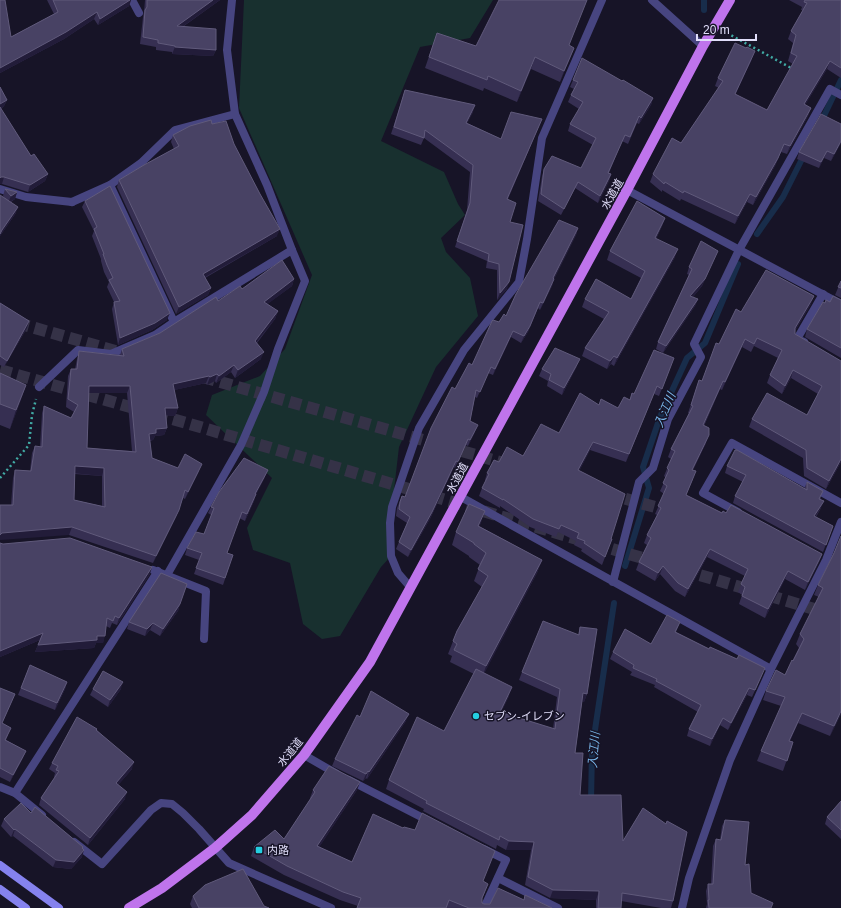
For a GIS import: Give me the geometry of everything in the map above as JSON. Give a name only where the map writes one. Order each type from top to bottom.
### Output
[{"type":"main road","name":"水道道","points":[[130,908],[162,888],[215,848],[252,815],[304,755],[370,662],[627,190],[703,46],[730,0]]},
{"type":"main road","points":[[0,865],[59,908]]},
{"type":"main road","points":[[0,889],[26,908]]},
{"type":"street","points":[[132,0],[139,13]]},
{"type":"street","points":[[167,575],[240,445],[264,392],[278,349],[305,281],[267,185],[235,114],[227,50],[232,0]]},
{"type":"street","points":[[411,588],[398,573],[391,556],[390,523],[392,507],[419,428],[464,350],[519,282],[542,138],[602,0]]},
{"type":"street","points":[[652,0],[703,46]]},
{"type":"street","points":[[613,582],[639,482],[653,468],[668,419],[700,357],[694,344],[739,250],[830,89],[841,95]]},
{"type":"street","points":[[0,189],[26,197],[72,202],[110,185],[141,163],[176,130],[235,114]]},
{"type":"street","points":[[110,185],[174,322]]},
{"type":"street","points":[[627,190],[841,304]]},
{"type":"street","points":[[39,387],[78,350],[111,354],[154,335],[292,250]]},
{"type":"street","points":[[809,346],[797,339],[823,294]]},
{"type":"street","points":[[744,516],[702,493],[732,444],[841,503]]},
{"type":"street","points":[[461,497],[613,582],[772,668]]},
{"type":"street","points":[[682,908],[689,878],[730,760],[823,559],[841,525]]},
{"type":"street","points":[[143,566],[206,591],[204,639]]},
{"type":"street","points":[[15,793],[158,571]]},
{"type":"street","points":[[304,755],[325,768],[437,825]]},
{"type":"street","points":[[0,787],[15,793],[49,822]]},
{"type":"street","points":[[67,836],[102,864],[151,810],[161,803],[172,804],[189,818],[230,863],[331,908]]},
{"type":"street","points":[[478,846],[506,860],[484,908]]},
{"type":"street","points":[[498,878],[558,908]]},
{"type":"path","points":[[716,26],[796,71]]},
{"type":"path","points":[[0,478],[29,445],[32,415],[39,387]]},
{"type":"green space","points":[[244,0],[493,0],[470,38],[420,47],[381,141],[444,172],[458,204],[465,215],[441,238],[446,252],[470,278],[478,316],[436,367],[399,447],[392,507],[391,556],[381,567],[340,636],[322,639],[303,624],[290,563],[253,550],[247,528],[272,478],[206,415],[212,395],[260,376],[285,349],[312,275],[239,108]]},
{"type":"building","points":[[0,0],[5,0],[11,37],[58,12],[53,0],[130,0],[100,19],[97,12],[66,32],[0,68]]},
{"type":"building","points":[[147,0],[213,0],[177,26],[216,29],[216,50],[175,47],[158,43],[158,40],[143,37]]},
{"type":"building","points":[[499,0],[587,0],[569,45],[574,48],[564,71],[535,57],[521,91],[488,76],[487,80],[429,57],[437,33],[476,46]]},
{"type":"building","points":[[805,0],[841,0],[841,68],[830,61],[804,104],[811,108],[790,146],[784,144],[778,158],[756,197],[750,194],[738,216],[684,191],[683,193],[665,182],[664,184],[653,174],[672,138],[681,143],[723,81],[718,78],[735,43],[755,51],[735,94],[767,110],[797,56],[791,53],[796,35],[791,31],[807,3],[804,2]]},
{"type":"building","points":[[582,58],[653,98],[641,118],[639,116],[630,137],[625,135],[608,173],[611,174],[600,196],[578,182],[564,209],[541,194],[544,169],[552,156],[581,168],[596,138],[570,124],[583,102],[571,95],[578,82],[573,80]]},
{"type":"building","points":[[0,87],[7,100],[0,104]]},
{"type":"building","points":[[405,90],[475,105],[466,123],[501,139],[511,112],[542,119],[507,199],[516,203],[510,222],[523,225],[509,282],[500,293],[499,264],[488,261],[489,254],[457,241],[470,203],[473,165],[425,130],[424,138],[394,127]]},
{"type":"building","points":[[0,107],[31,156],[34,154],[48,174],[30,185],[4,177],[0,178]]},
{"type":"building","points":[[821,114],[841,124],[841,141],[834,154],[827,151],[821,162],[799,152]]},
{"type":"building","points":[[211,120],[212,124],[226,121],[234,144],[280,229],[203,274],[211,288],[179,307],[119,180],[179,146],[173,135],[190,126]]},
{"type":"building","points":[[110,186],[170,313],[155,323],[120,338],[114,302],[120,301],[109,280],[113,278],[94,229],[97,227],[85,201]]},
{"type":"building","points":[[5,189],[17,192],[11,196]]},
{"type":"building","points":[[0,195],[18,207],[0,234]]},
{"type":"building","points":[[637,201],[665,218],[655,238],[678,249],[617,358],[614,356],[610,361],[585,348],[609,312],[585,299],[596,279],[631,299],[645,271],[610,251]]},
{"type":"building","points":[[559,220],[578,228],[553,278],[554,279],[543,303],[540,302],[524,336],[513,331],[495,369],[491,367],[480,392],[476,390],[470,421],[478,425],[470,440],[468,439],[458,462],[456,461],[432,512],[411,550],[399,542],[410,517],[399,509],[400,502],[402,496],[405,497],[431,428],[452,387],[455,389],[469,363],[472,365],[492,321],[499,322],[504,314],[506,316],[516,294]]},
{"type":"building","points":[[701,241],[718,251],[705,279],[690,296],[698,299],[666,346],[658,342],[692,269],[689,267]]},
{"type":"building","points":[[282,260],[294,279],[264,302],[278,311],[255,341],[264,352],[238,370],[234,365],[219,376],[217,374],[210,377],[173,384],[178,408],[165,408],[167,428],[156,429],[156,433],[149,434],[152,458],[178,468],[185,454],[202,464],[188,492],[185,490],[179,510],[156,556],[72,527],[2,533],[0,535],[0,505],[13,505],[15,470],[31,471],[35,446],[42,447],[44,406],[71,418],[78,405],[68,399],[71,369],[77,369],[79,351],[124,356],[122,349],[160,333],[216,297],[218,301],[240,286],[242,289]],"holes":[[[89,386],[130,386],[136,452],[87,448]],[[75,466],[104,468],[105,507],[74,500]]]},
{"type":"building","points":[[766,270],[814,296],[795,328],[795,334],[841,361],[841,459],[829,481],[807,468],[806,450],[752,419],[767,393],[807,415],[822,386],[793,370],[785,386],[770,375],[782,350],[757,338],[754,344],[745,339],[725,382],[723,381],[703,425],[709,428],[709,435],[692,470],[696,471],[686,495],[722,513],[723,511],[726,513],[731,505],[822,554],[808,582],[788,571],[768,609],[742,596],[745,587],[741,584],[748,569],[710,549],[688,589],[678,583],[663,566],[658,573],[639,562],[651,538],[647,535],[661,508],[658,506],[667,486],[663,483],[669,470],[667,468],[675,451],[671,449],[693,406],[691,405],[699,380],[702,381],[716,343],[719,344],[736,309],[741,312]]},
{"type":"building","points":[[841,281],[841,288],[838,287]]},
{"type":"building","points":[[833,296],[841,300],[841,348],[807,329],[823,302],[825,303],[826,300],[830,302]]},
{"type":"building","points":[[0,303],[29,321],[7,361],[0,356]]},
{"type":"building","points":[[555,348],[580,359],[564,388],[549,380],[551,374],[542,369]]},
{"type":"building","points":[[654,350],[674,358],[662,389],[657,386],[629,454],[593,442],[578,470],[625,494],[612,539],[605,557],[584,543],[585,541],[577,538],[579,533],[561,525],[559,529],[533,519],[503,499],[482,488],[489,474],[487,473],[494,460],[499,462],[507,447],[523,456],[541,424],[559,433],[580,393],[599,405],[601,399],[618,408],[624,397],[630,400],[632,393],[634,394]]},
{"type":"building","points":[[0,373],[26,385],[16,410],[0,404]]},
{"type":"building","points":[[735,450],[807,490],[807,482],[823,491],[819,499],[824,501],[814,516],[833,526],[826,545],[735,496],[746,475],[727,466]]},
{"type":"building","points":[[244,458],[268,470],[255,494],[247,514],[242,512],[227,553],[233,555],[225,578],[196,568],[202,553],[187,548],[196,532],[204,534],[214,508],[211,507],[219,492]]},
{"type":"building","points":[[469,504],[485,511],[478,526],[542,560],[486,666],[454,650],[457,644],[453,641],[457,631],[488,576],[478,569],[486,553],[474,543],[456,532]]},
{"type":"building","points":[[841,536],[841,711],[834,726],[802,713],[789,741],[793,742],[787,761],[761,751],[785,697],[766,691],[776,670],[785,675],[804,639],[800,634],[823,588],[818,585]]},
{"type":"building","points":[[70,538],[152,567],[119,618],[115,616],[113,621],[107,618],[105,636],[97,636],[97,640],[38,645],[43,633],[0,651],[0,543],[3,544]]},
{"type":"building","points":[[161,573],[187,584],[180,604],[163,629],[153,623],[147,629],[129,622]]},
{"type":"building","points":[[667,615],[680,622],[675,632],[709,649],[710,647],[737,659],[739,655],[765,668],[755,690],[749,688],[731,723],[723,718],[712,739],[689,729],[701,705],[656,681],[657,679],[633,668],[634,665],[613,652],[625,629],[651,644]]},
{"type":"building","points":[[543,621],[579,635],[580,627],[597,629],[587,694],[583,693],[575,753],[583,753],[580,795],[621,795],[623,841],[643,808],[666,824],[667,821],[687,832],[673,901],[622,893],[621,908],[598,908],[599,891],[553,890],[528,877],[534,842],[509,841],[500,836],[499,840],[426,803],[427,801],[389,780],[417,717],[444,731],[476,669],[512,687],[500,712],[555,729],[560,689],[522,672]]},
{"type":"building","points":[[30,665],[67,682],[57,703],[21,688]]},
{"type":"building","points":[[103,671],[123,682],[110,700],[93,689]]},
{"type":"building","points":[[0,688],[15,694],[2,723],[11,728],[5,740],[26,751],[13,775],[0,768]]},
{"type":"building","points":[[371,691],[409,714],[369,772],[368,771],[366,774],[335,759],[357,715],[360,717]]},
{"type":"building","points":[[77,717],[97,729],[96,730],[134,762],[116,783],[127,792],[90,838],[41,798],[59,771],[56,770],[58,766],[52,763]]},
{"type":"building","points":[[329,766],[360,782],[317,846],[352,862],[373,814],[403,828],[415,830],[422,813],[495,851],[483,881],[488,884],[482,898],[482,903],[490,904],[498,888],[524,900],[525,895],[552,908],[469,908],[449,900],[446,908],[357,908],[361,898],[343,892],[287,866],[254,847],[275,830],[284,839],[315,792],[313,790]]},
{"type":"building","points":[[841,801],[841,830],[827,817]]},
{"type":"building","points":[[21,803],[31,813],[35,807],[83,847],[82,848],[84,850],[74,862],[56,860],[15,829],[14,830],[4,819]]},
{"type":"building","points":[[725,820],[749,822],[745,865],[749,864],[751,893],[773,903],[771,908],[709,908],[708,884],[713,884],[716,839],[721,840]]},
{"type":"building","points":[[243,869],[264,906],[269,908],[199,908],[193,896],[205,885]]},
{"type":"waterway","points":[[704,0],[704,10]]},
{"type":"waterway","name":"入江川","points":[[821,122],[841,80]]},
{"type":"waterway","name":"入江川","points":[[757,234],[783,197],[805,153]]},
{"type":"waterway","name":"入江川","points":[[625,566],[649,488],[643,467],[660,417],[687,358],[705,343],[738,264]]},
{"type":"waterway","name":"入江川","points":[[591,802],[592,750],[614,603]]},
{"type":"tunnel","points":[[0,318],[126,354]]},
{"type":"tunnel","points":[[0,370],[190,424],[577,539]]},
{"type":"tunnel","points":[[203,377],[514,466]]},
{"type":"tunnel","points":[[608,494],[673,512]]},
{"type":"tunnel","points":[[595,544],[656,562]]},
{"type":"tunnel","points":[[683,570],[841,617]]},
{"type":"place","name":"セブン-イレブン","points":[[476,716]]},
{"type":"place","name":"内路","points":[[259,850]]}]
